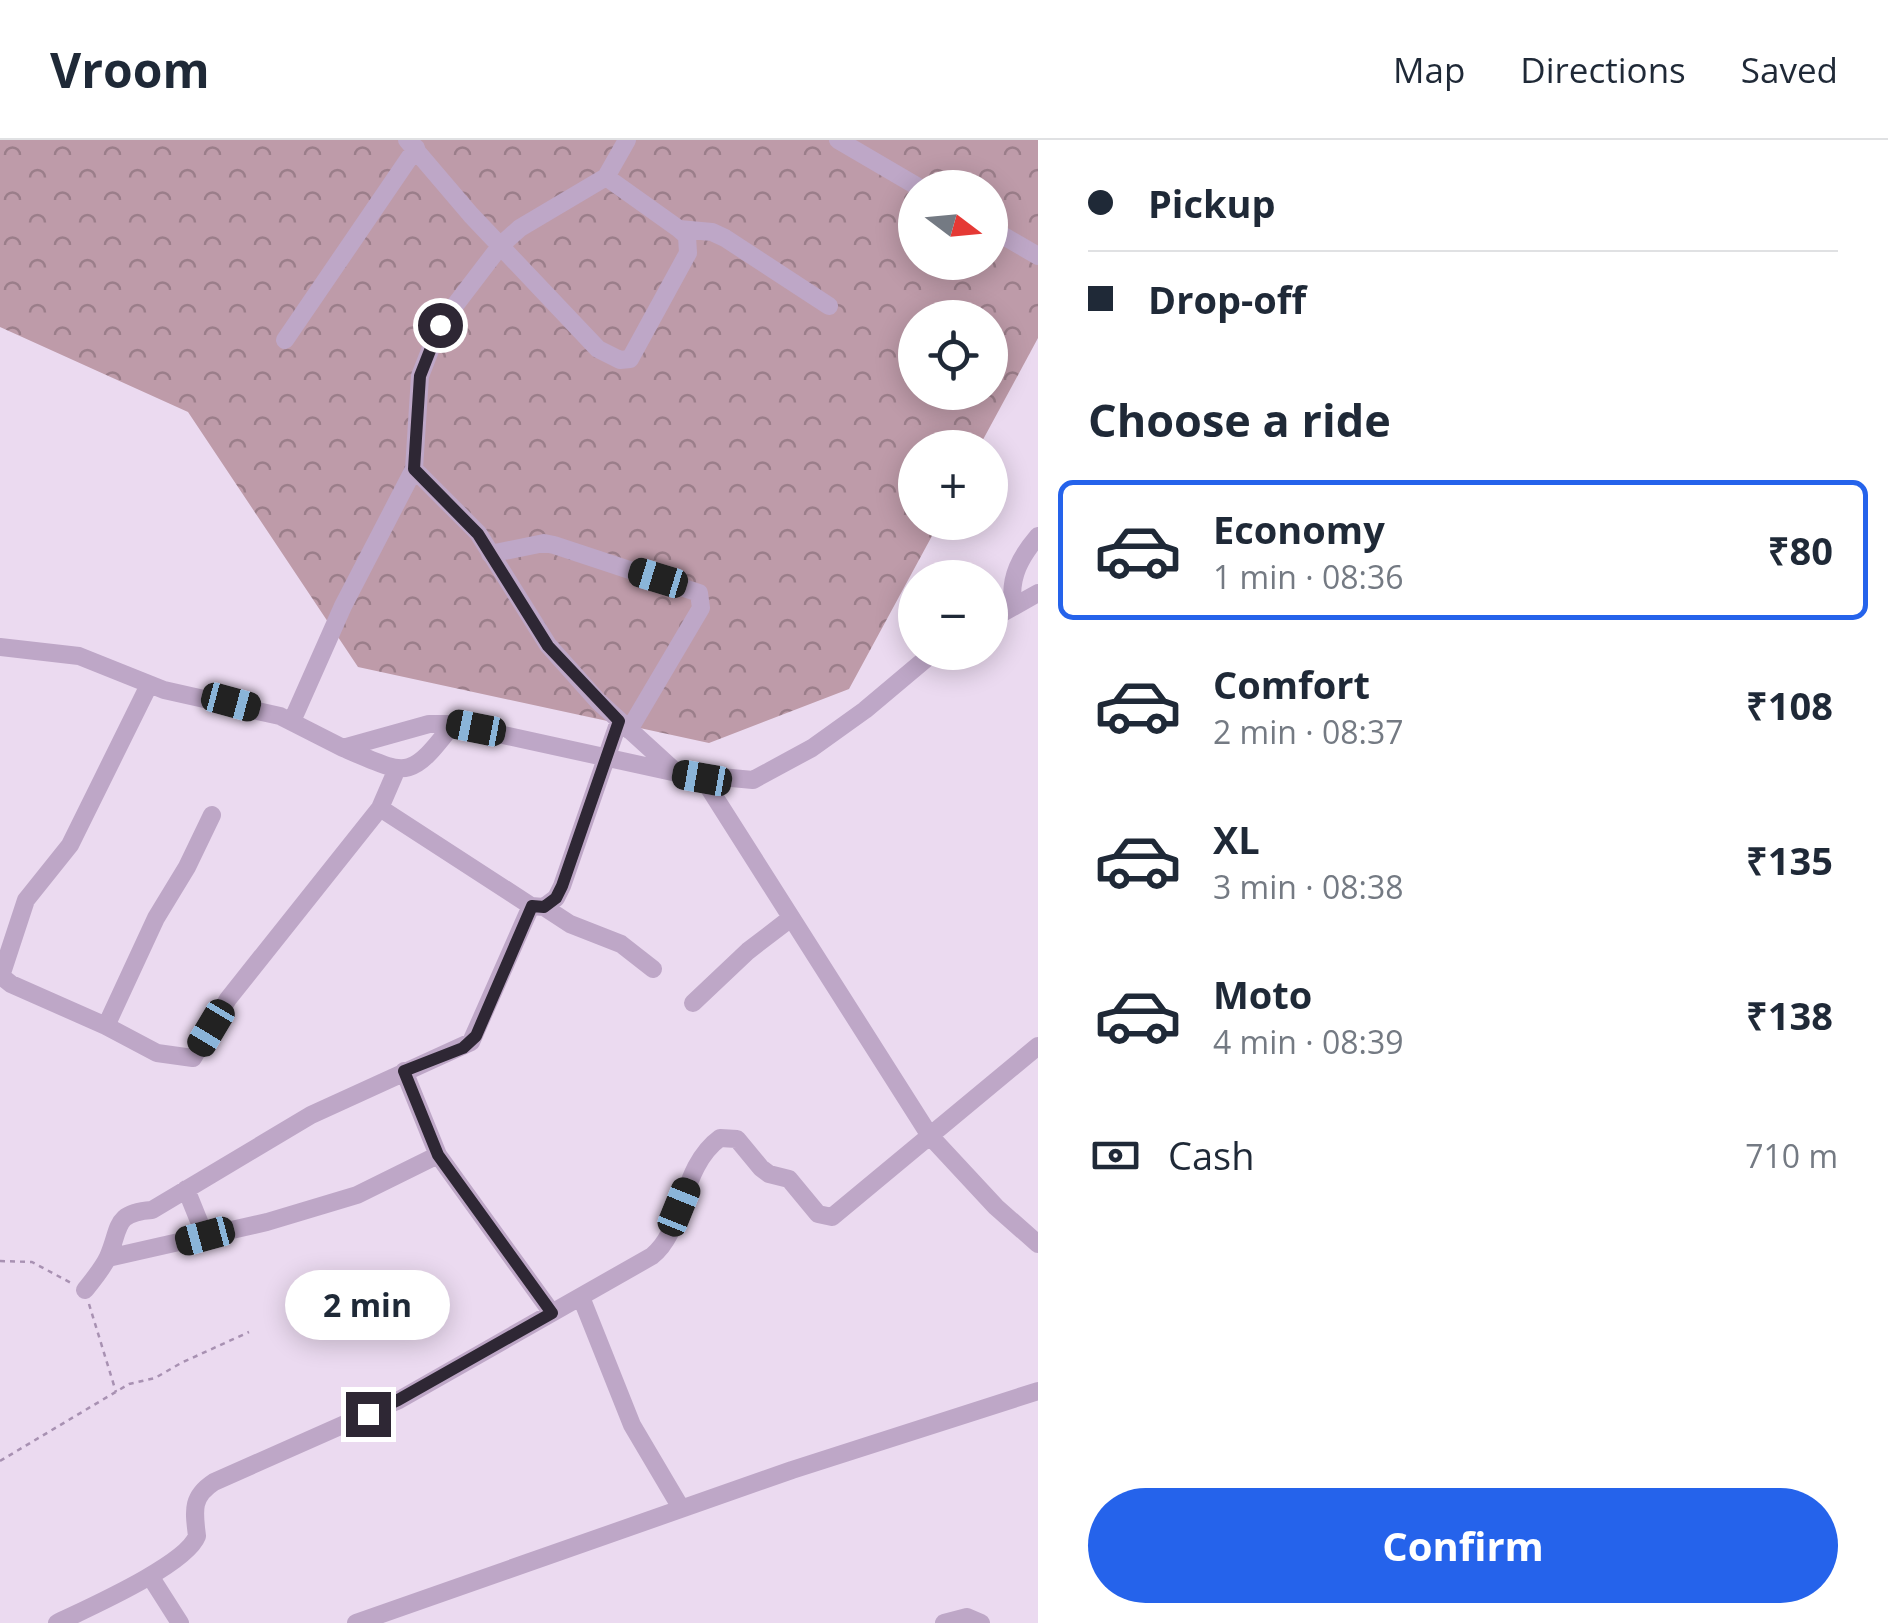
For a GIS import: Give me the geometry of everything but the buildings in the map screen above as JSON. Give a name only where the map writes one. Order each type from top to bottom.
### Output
[{"type":"street","points":[[292,721],[343,606],[414,469],[420,376],[440,325],[501,245],[520,228],[606,177],[627,140]]},
{"type":"street","points":[[838,140],[898,175]]},
{"type":"street","points":[[285,340],[412,144],[598,350],[620,360],[630,359],[688,253],[687,236],[606,177]]},
{"type":"street","points":[[680,229],[712,232],[725,238],[829,306]]},
{"type":"street","points":[[1008,238],[1038,256]]},
{"type":"street","points":[[414,469],[478,534],[548,646],[624,725],[678,773]]},
{"type":"street","points":[[1013,604],[1015,570],[1038,536]]},
{"type":"street","points":[[86,1290],[108,1258],[115,1232],[126,1216],[152,1210],[311,1116],[472,1042],[538,906],[556,898],[607,760],[624,725],[701,608],[699,593],[554,545],[490,554]]},
{"type":"street","points":[[1008,607],[1038,593]]},
{"type":"street","points":[[0,647],[79,656],[149,685],[231,702],[292,721],[396,770],[418,765],[427,758],[453,724]]},
{"type":"street","points":[[343,748],[428,724],[453,724],[702,778],[753,780],[866,710],[913,670]]},
{"type":"street","points":[[149,685],[70,845],[26,900],[1,976],[10,984],[106,1026],[157,1054],[193,1058],[228,999],[380,808],[396,770]]},
{"type":"street","points":[[702,778],[930,1136],[996,1207],[1038,1244]]},
{"type":"street","points":[[380,808],[538,906],[570,924],[621,944],[654,969]]},
{"type":"street","points":[[106,1026],[156,918],[212,816]]},
{"type":"street","points":[[692,1003],[791,918]]},
{"type":"street","points":[[58,1623],[150,1576],[196,1542],[193,1507],[202,1490],[398,1400],[660,1250],[697,1162],[720,1138],[738,1139],[761,1168],[789,1179],[825,1217],[832,1217],[1038,1046]]},
{"type":"street","points":[[404,1071],[438,1155],[552,1313]]},
{"type":"street","points":[[108,1258],[267,1222],[357,1195],[438,1155]]},
{"type":"street","points":[[186,1189],[205,1236]]},
{"type":"street","points":[[581,1297],[632,1425],[680,1508]]},
{"type":"street","points":[[356,1623],[680,1508],[1038,1391]]},
{"type":"street","points":[[150,1576],[180,1623]]},
{"type":"street","points":[[944,1623],[967,1617],[981,1623]]},
{"type":"path","points":[[0,1261],[32,1262],[86,1290],[116,1392]]},
{"type":"path","points":[[0,1461],[129,1384],[155,1378],[180,1362],[249,1332]]},
{"type":"green space","points":[[0,140],[1038,140],[1038,338],[1008,393],[1008,300],[898,300],[898,410],[999,410],[988,430],[898,430],[898,540],[930,540],[919,560],[898,560],[898,599],[849,689],[709,743],[358,667],[188,412],[0,327]]},
{"type":"route","points":[[368,1414],[552,1313],[438,1155],[404,1071],[463,1048],[476,1036],[532,906],[544,907],[556,898],[562,886],[619,721],[548,646],[478,534],[414,469],[420,376],[440,325]]}]
